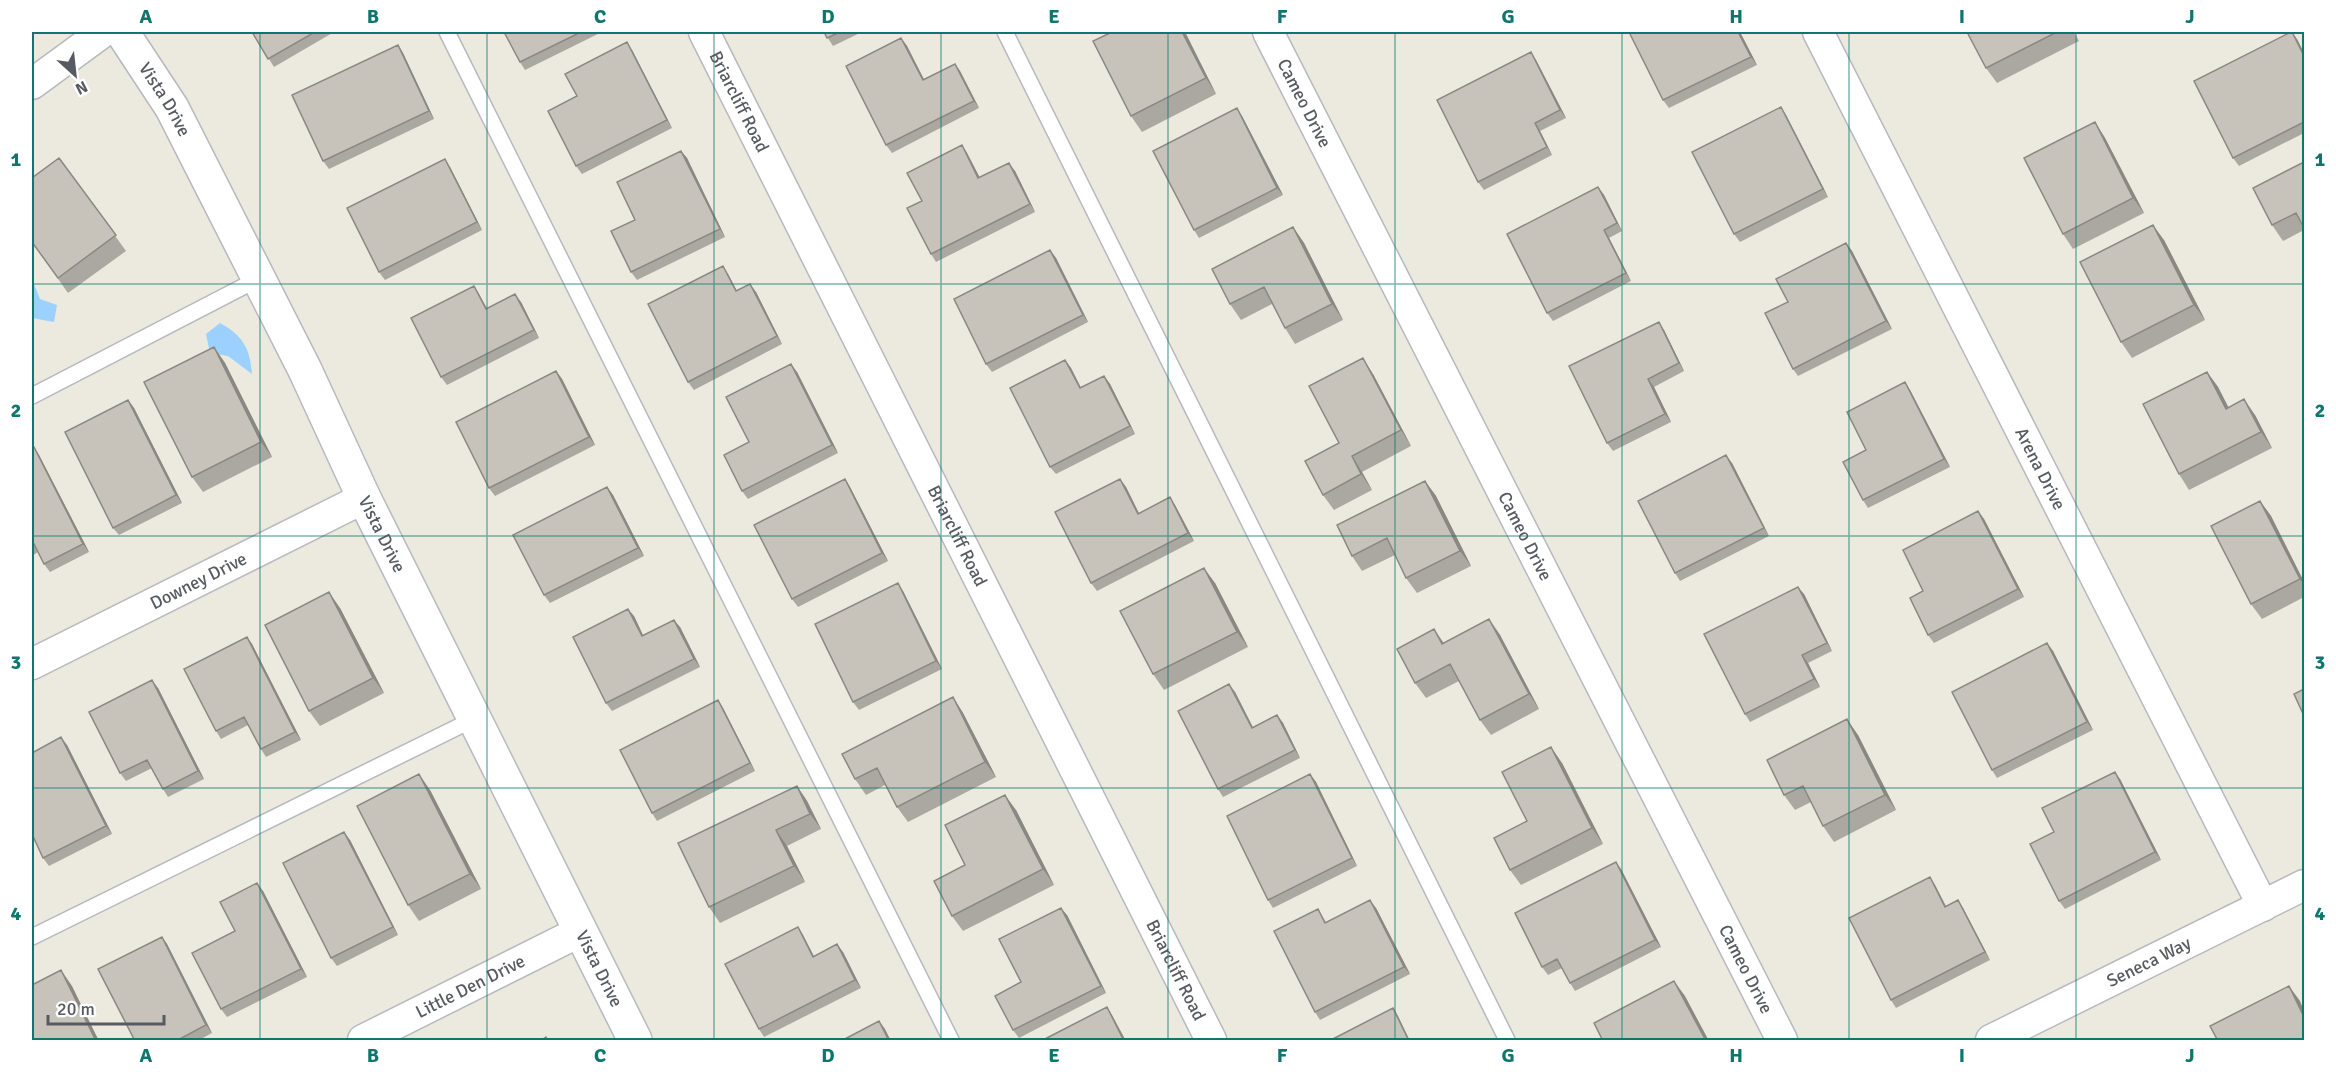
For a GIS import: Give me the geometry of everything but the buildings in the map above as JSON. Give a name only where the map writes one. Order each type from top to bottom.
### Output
[{"type":"street","points":[[32,84],[103,32]]},
{"type":"street","name":"Vista Drive","points":[[122,32],[172,108],[305,370],[364,498],[635,1041]]},
{"type":"street","name":"Briarcliff Road","points":[[704,32],[1211,1041]]},
{"type":"street","name":"Cameo Drive","points":[[1268,32],[1782,1041]]},
{"type":"street","name":"Arena Drive","points":[[1818,32],[2263,906]]},
{"type":"street","name":"Downey Drive","points":[[32,664],[364,498]]},
{"type":"street","name":"Seneca Way","points":[[1991,1041],[2304,885]]},
{"type":"street","name":"Little Den Drive","points":[[363,1041],[579,932]]},
{"type":"lane","points":[[447,32],[951,1041]]},
{"type":"lane","points":[[1005,32],[1507,1041]]},
{"type":"lane","points":[[32,396],[258,279]]},
{"type":"lane","points":[[32,937],[474,719]]},
{"type":"water","points":[[34,284],[40,299],[57,305],[54,322],[32,318],[32,285]]},
{"type":"water","points":[[220,323],[240,338],[244,344],[252,374],[228,356],[210,353],[206,334]]}]
